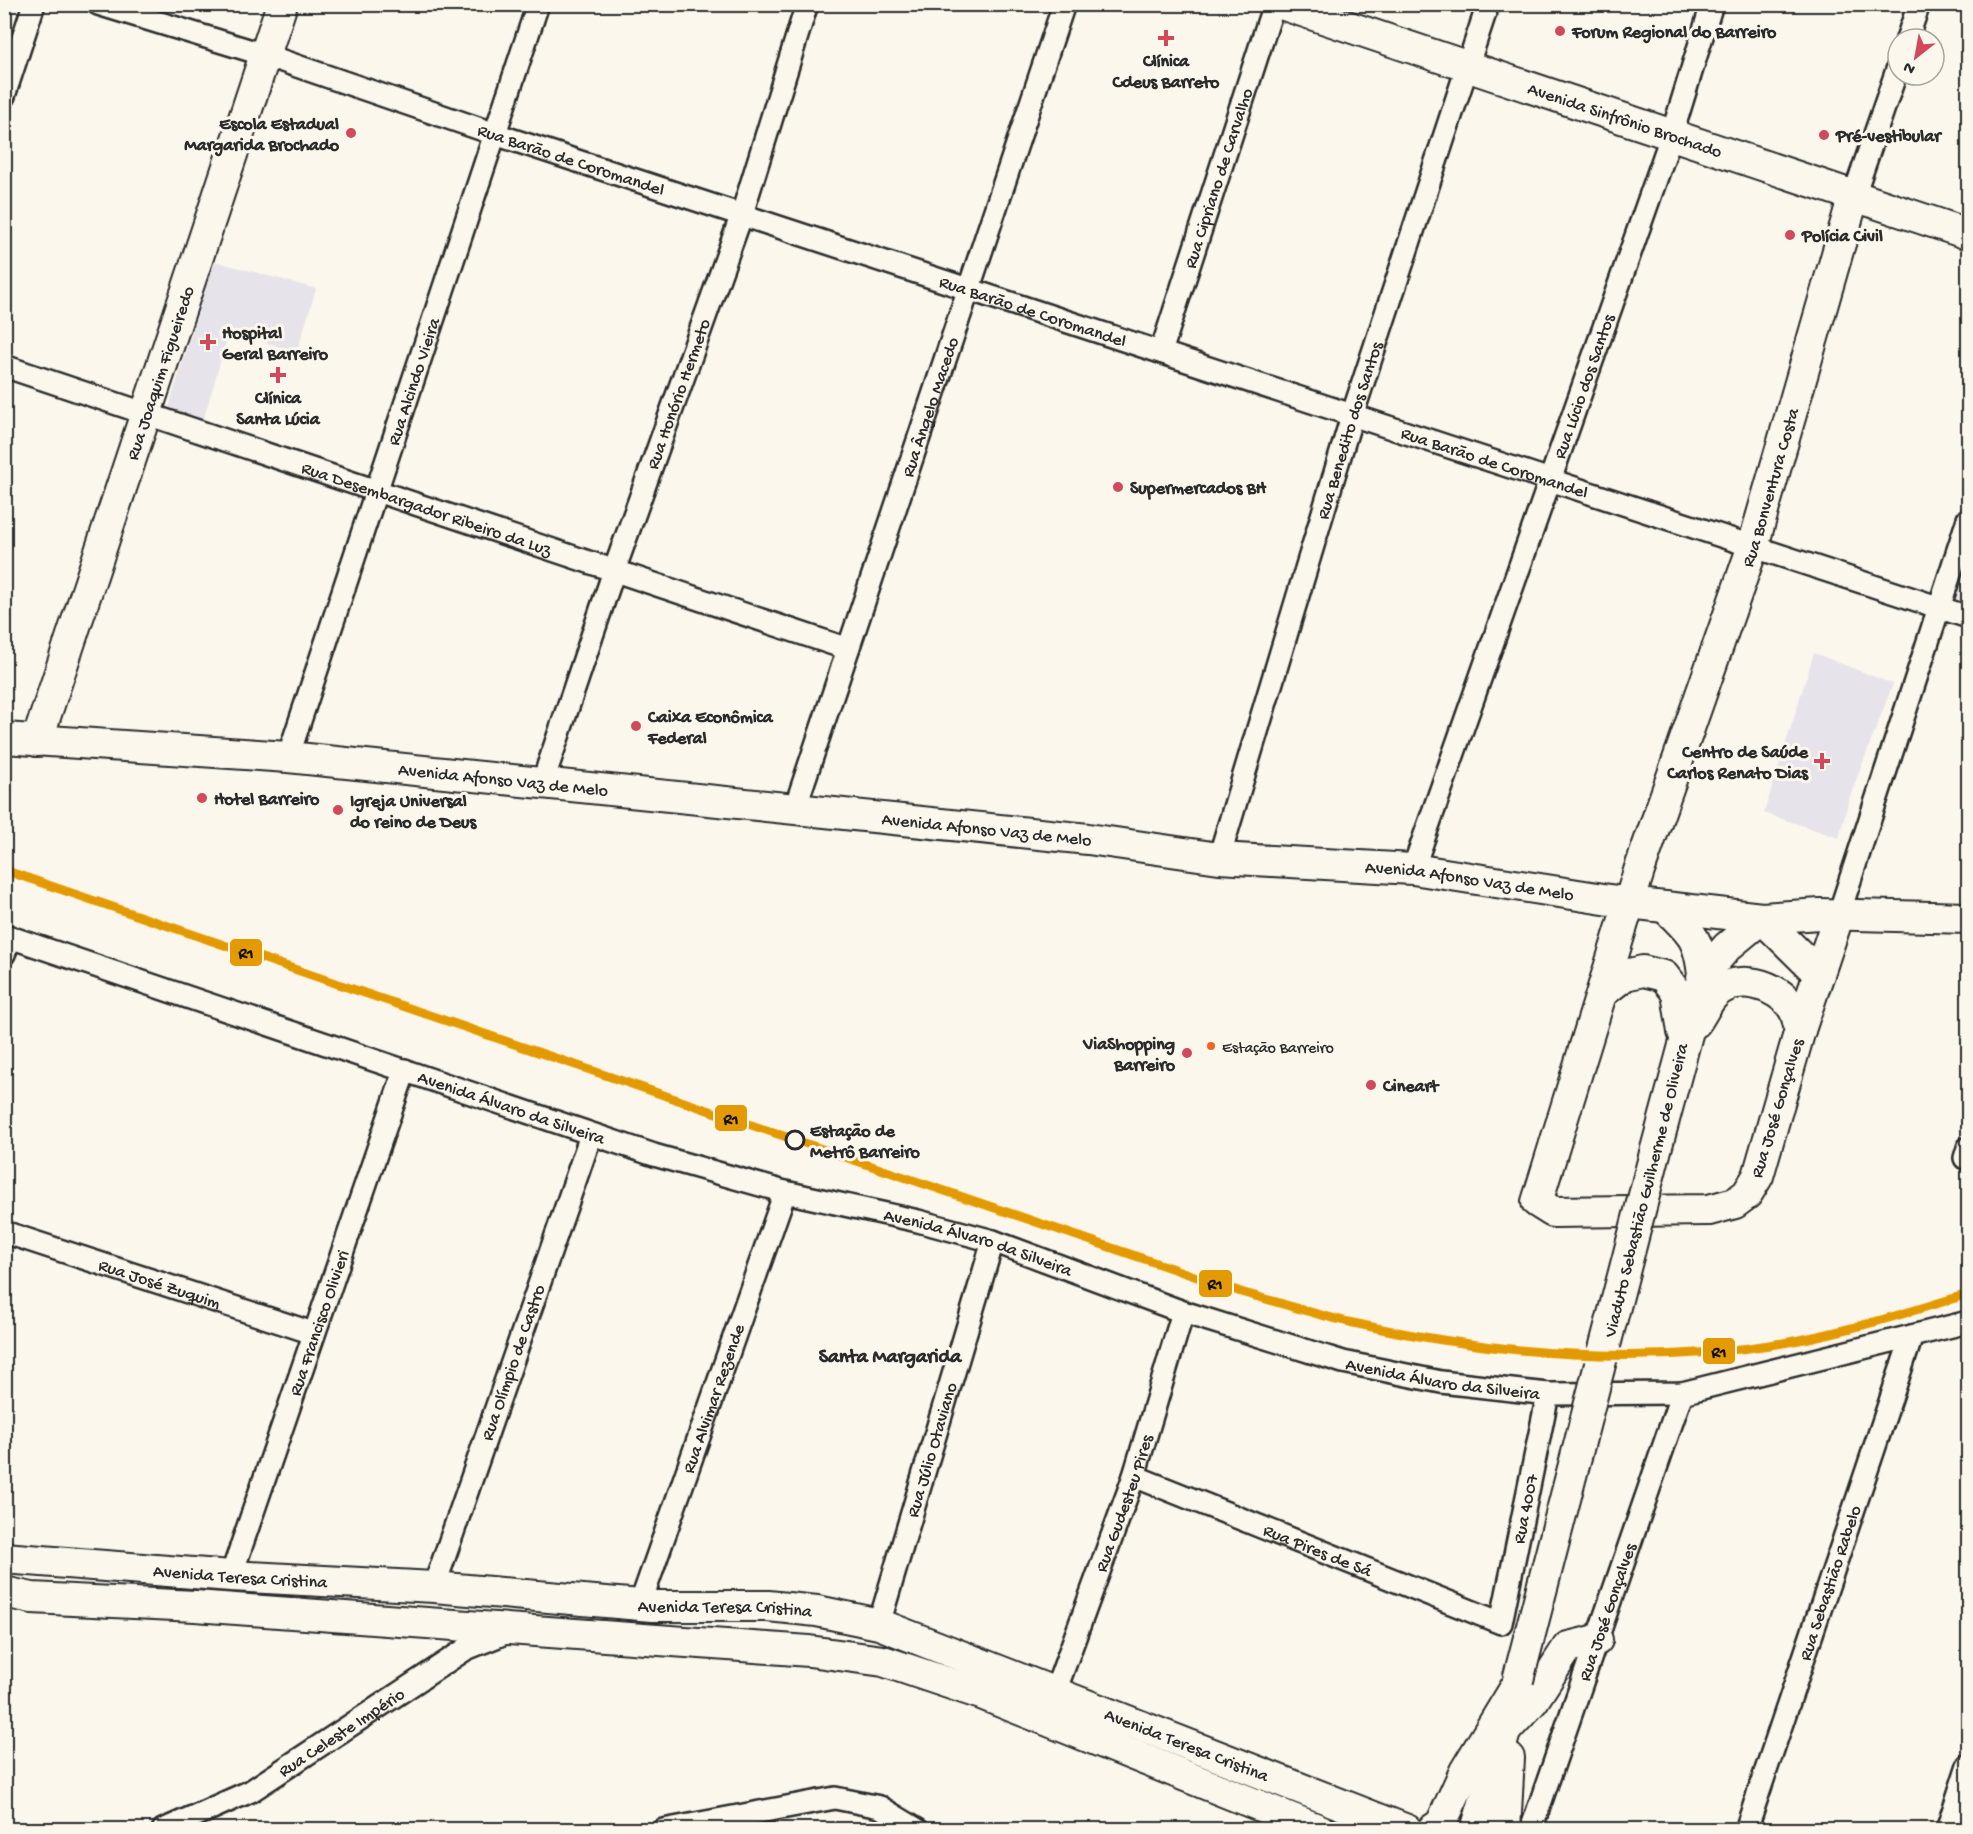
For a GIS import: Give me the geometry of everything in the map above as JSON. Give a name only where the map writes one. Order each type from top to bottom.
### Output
[{"type":"main road","name":"Rua Joaquim Figueiredo","points":[[38,741],[282,4]]},
{"type":"main road","name":"Avenida Sinfrônio Brochado","points":[[1281,4],[1968,234]]},
{"type":"main road","name":"Rua Bonventura Costa","points":[[1629,903],[1753,546],[1854,195]]},
{"type":"main road","name":"Avenida Afonso Vaz de Melo","points":[[4,738],[288,757],[543,781],[1088,839],[1219,858],[1413,869],[1629,903],[1762,918],[1839,914],[1968,918]]},
{"type":"main road","name":"Rua José Gonçalves","points":[[1629,903],[1537,1202],[1553,1212],[1708,1210],[1735,1203],[1747,1194],[1758,1176],[1800,1030],[1839,914]]},
{"type":"main road","name":"Viaduto Sebastião Guilherme de Oliveira","points":[[1476,1830],[1505,1735],[1703,975],[1700,949],[1692,934],[1665,907]]},
{"type":"main road","name":"Viaduto Sebastião Guilherme de Oliveira","points":[[1703,975],[1727,947],[1762,918]]},
{"type":"main road","points":[[1762,918],[1819,974]]},
{"type":"main road","points":[[1603,992],[1625,975],[1643,970],[1664,976],[1677,993],[1684,1041]]},
{"type":"main road","points":[[1684,1041],[1715,994],[1735,984],[1758,983],[1778,992],[1794,1009],[1800,1030]]},
{"type":"main road","name":"Avenida Teresa Cristina","points":[[4,1558],[231,1576],[434,1587],[640,1605],[768,1606],[818,1611],[879,1624],[1407,1830]]},
{"type":"main road","name":"Avenida Teresa Cristina","points":[[4,1592],[32,1598],[195,1606],[810,1651],[883,1661],[984,1695],[1320,1830]]},
{"type":"main road","points":[[1505,1830],[1509,1755],[1505,1735],[1533,1701],[1568,1647],[1597,1640]]},
{"type":"main road","name":"Viaduto Sebastião Guilherme de Oliveira","points":[[1432,1830],[1441,1824],[1482,1740],[1518,1682]]},
{"type":"street","points":[[4,96],[34,4]]},
{"type":"street","name":"Rua Barão de Coromandel","points":[[98,4],[265,55],[495,134],[1968,617]]},
{"type":"street","name":"Rua Alcindo Vieira","points":[[288,757],[538,4]]},
{"type":"street","name":"Rua Honório Hermeto","points":[[543,781],[614,571],[742,214],[807,4]]},
{"type":"street","name":"Rua Ângelo Macedo","points":[[795,808],[1064,4]]},
{"type":"street","name":"Rua Cipriano de Carvalho","points":[[1161,352],[1274,4]]},
{"type":"street","name":"Rua Benedito dos Santos","points":[[1219,858],[1352,416],[1488,4]]},
{"type":"street","name":"Rua Lúcio dos Santos","points":[[1413,869],[1672,134],[1712,4]]},
{"type":"street","points":[[1911,27],[1919,4]]},
{"type":"street","name":"Rua Bonventura Costa","points":[[1854,195],[1891,87]]},
{"type":"street","name":"Rua Desembargador Ribeiro da Luz","points":[[4,366],[848,649]]},
{"type":"street","name":"Rua José Gonçalves","points":[[1839,914],[1968,519]]},
{"type":"street","name":"Avenida Álvaro da Silveira","points":[[7,942],[405,1070],[591,1135],[785,1192],[918,1221],[993,1241],[1183,1312],[1343,1362],[1441,1382],[1548,1394],[1682,1393],[1968,1322]]},
{"type":"street","name":"Rua Francisco Olivieri","points":[[231,1576],[405,1070]]},
{"type":"street","name":"Rua Olímpio de Castro","points":[[434,1587],[591,1135]]},
{"type":"street","name":"Rua Alvimar Rezende","points":[[640,1605],[785,1192]]},
{"type":"street","name":"Rua José Zuquim","points":[[4,1232],[313,1333]]},
{"type":"street","name":"Rua Júlio Otaviano","points":[[879,1624],[993,1241]]},
{"type":"street","name":"Rua Gudesteu Pires","points":[[1055,1692],[1134,1476],[1183,1312]]},
{"type":"street","name":"Rua Sebastião Rabelo","points":[[1746,1830],[1912,1336]]},
{"type":"street","name":"Rua José Gonçalves","points":[[1531,1830],[1682,1393]]},
{"type":"street","name":"Rua 4007","points":[[1501,1623],[1548,1394]]},
{"type":"street","name":"Rua Pires de Sá","points":[[1134,1476],[1501,1623]]},
{"type":"street","name":"Rua Celeste Império","points":[[163,1830],[251,1791],[466,1649],[515,1629]]},
{"type":"street","points":[[1947,1830],[1968,1765]]},
{"type":"street","points":[[663,1830],[835,1798],[880,1807],[918,1830]]},
{"type":"shaded area","name":"Hospital Geral Barreiro","points":[[214,261],[316,289],[297,352],[229,332],[203,421],[168,410]]},
{"type":"shaded area","points":[[1968,546],[1968,602],[1950,597]]},
{"type":"shaded area","name":"Centro de Saúde Carlos Renato Dias","points":[[1814,653],[1893,684],[1849,799],[1839,838],[1764,813]]},
{"type":"transit line","name":"R1","points":[[4,870],[1244,1293],[1358,1324],[1411,1335],[1519,1350],[1572,1354],[1680,1354],[1735,1350],[1812,1338],[1879,1321],[1968,1294]]},
{"type":"place","name":"Forum Regional do Barreiro","points":[[1560,31]]},
{"type":"place","name":"Clínica Cdeus Barreto","points":[[1166,38]]},
{"type":"place","name":"Escola Estadual Margarida Brochado","points":[[351,133]]},
{"type":"place","name":"Pré-vestibular","points":[[1824,135]]},
{"type":"place","name":"Polícia Civil","points":[[1790,235]]},
{"type":"place","name":"Hospital Geral Barreiro","points":[[208,342]]},
{"type":"place","name":"Clínica Santa Lúcia","points":[[278,375]]},
{"type":"place","name":"Supermercados BH","points":[[1118,487]]},
{"type":"place","name":"Caixa Econômica Federal","points":[[636,726]]},
{"type":"place","name":"Centro de Saúde Carlos Renato Dias","points":[[1822,761]]},
{"type":"place","name":"Hotel Barreiro","points":[[202,798]]},
{"type":"place","name":"Igreja Universal do reino de Deus","points":[[338,810]]},
{"type":"place","name":"Estação Barreiro","points":[[1211,1046]]},
{"type":"place","name":"ViaShopping Barreiro","points":[[1187,1053]]},
{"type":"place","name":"Cineart","points":[[1371,1085]]},
{"type":"place","name":"Estação de Metrô Barreiro","points":[[795,1140]]},
{"type":"district","name":"Santa Margarida","points":[[890,1355]]}]
